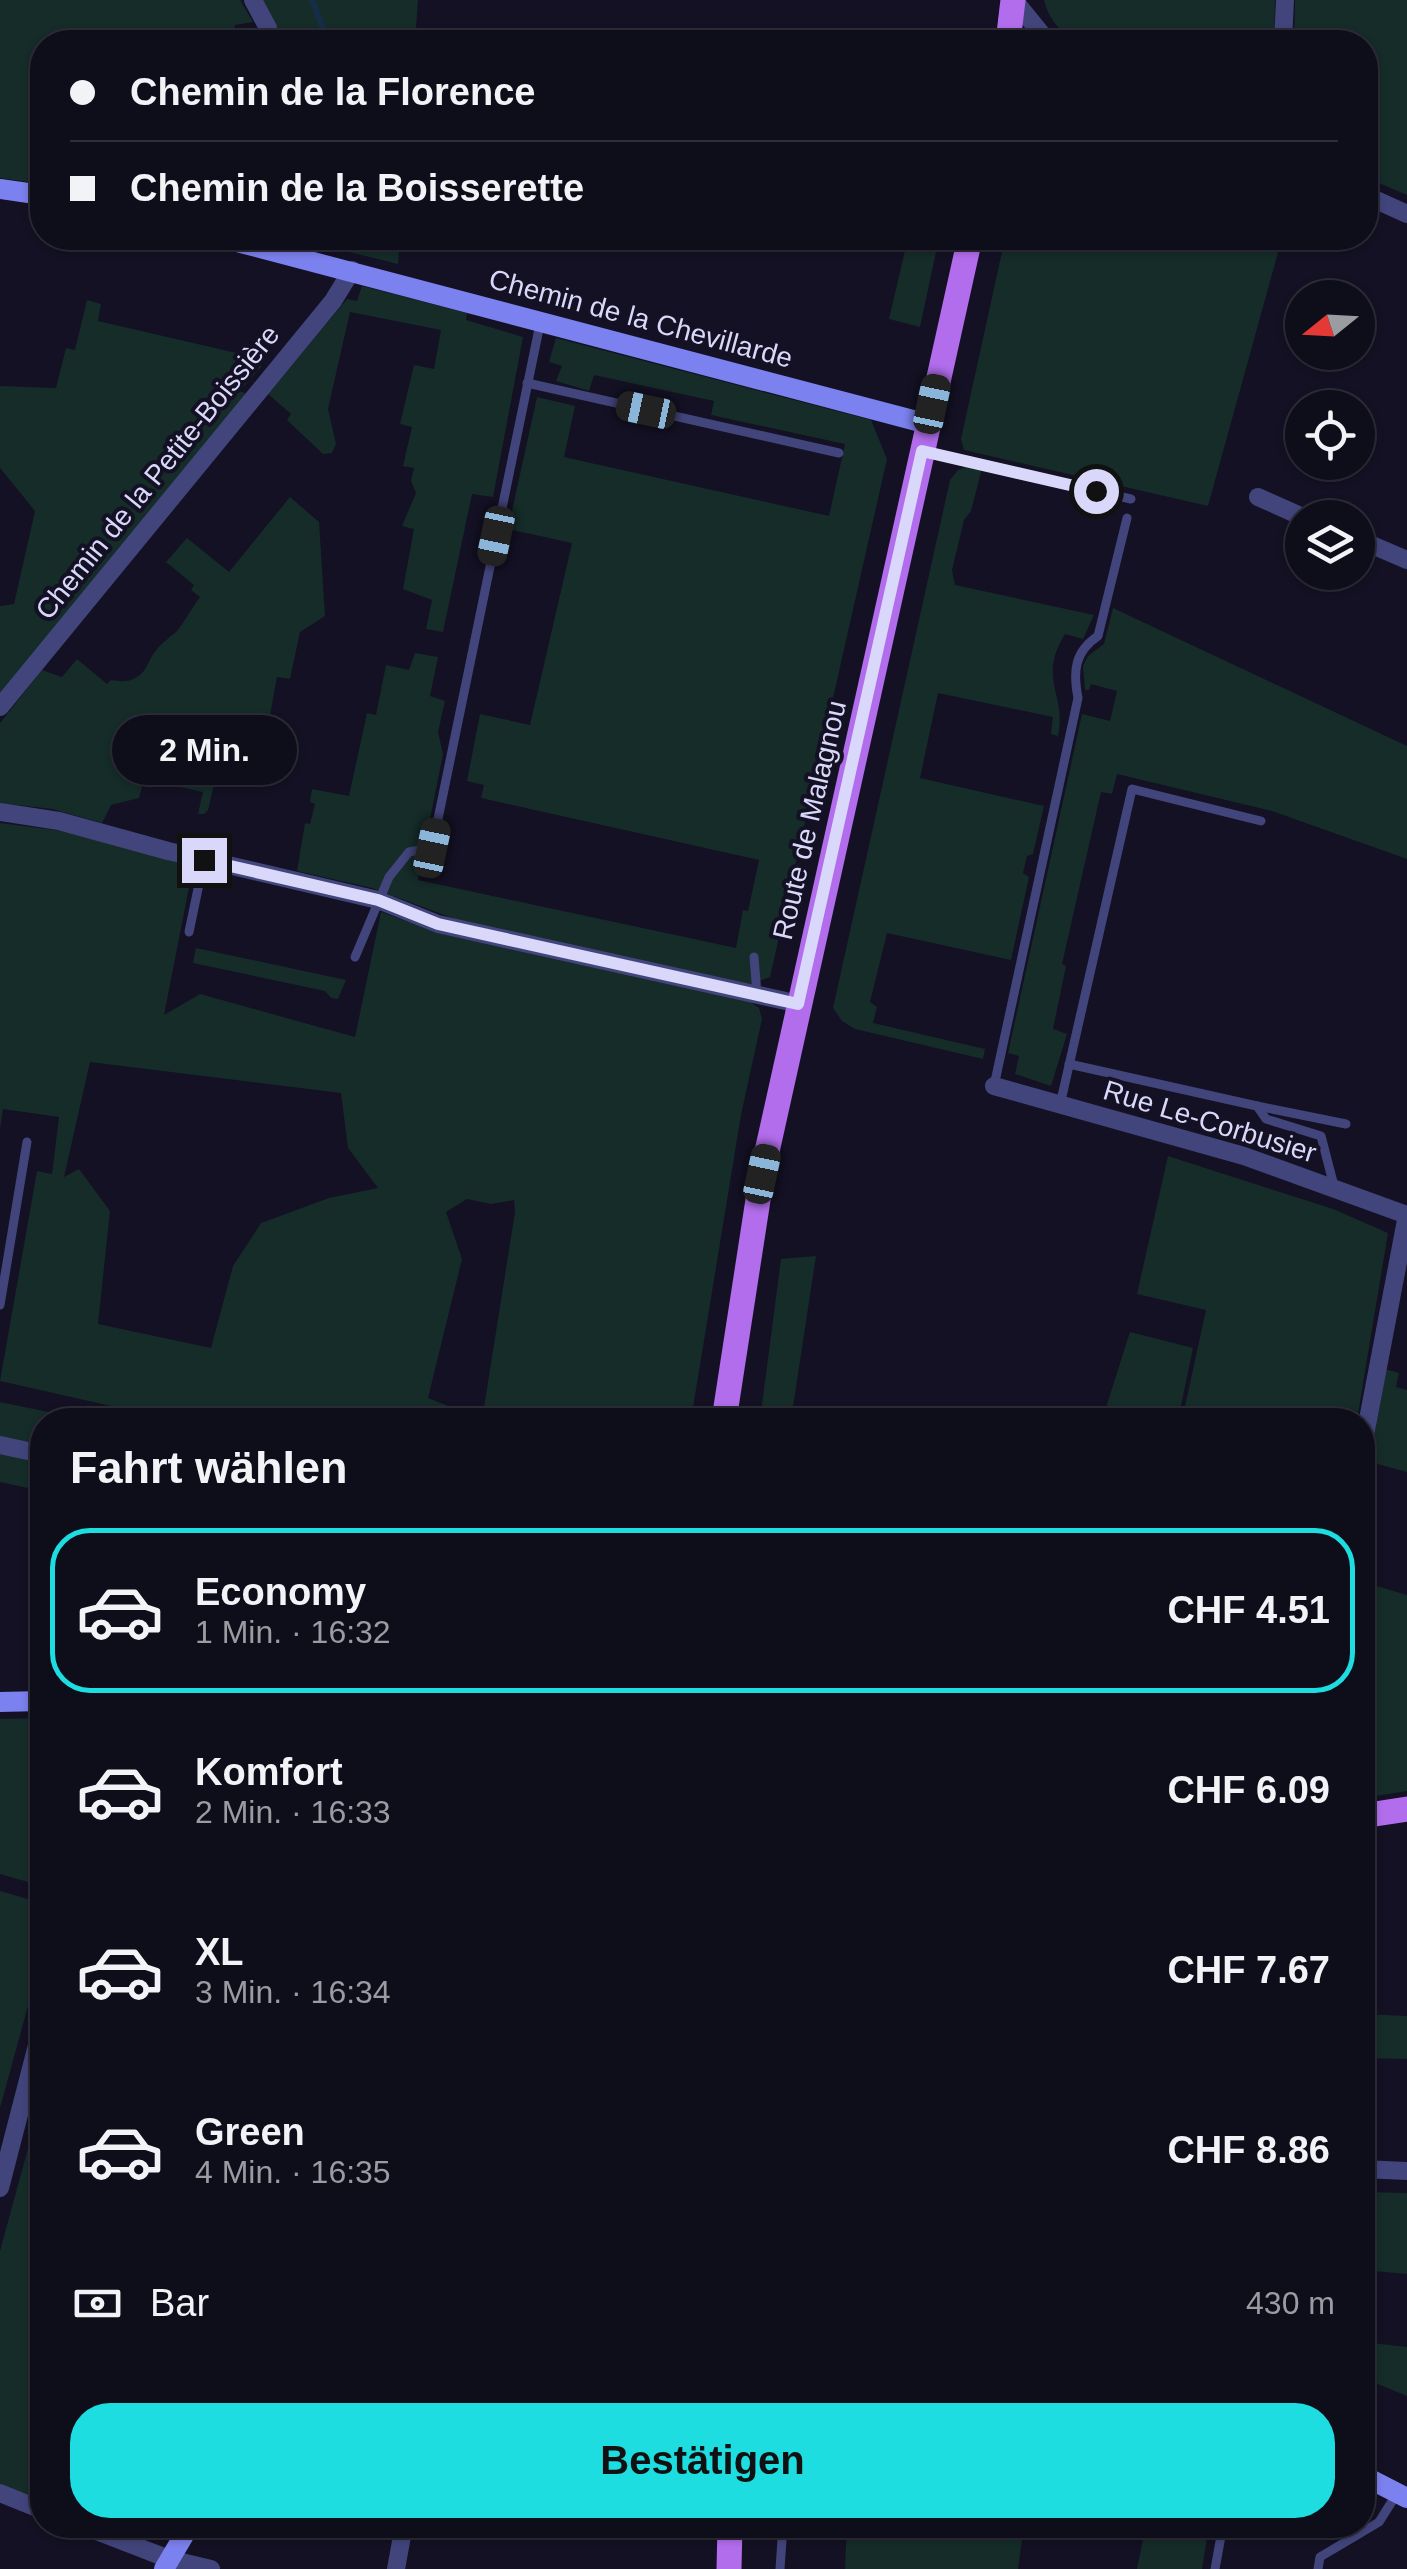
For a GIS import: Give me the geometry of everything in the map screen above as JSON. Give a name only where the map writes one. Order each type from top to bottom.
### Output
[{"type":"main road","points":[[1010,30],[1014,0]]},
{"type":"main road","name":"Route de Malagnou","points":[[726,1408],[759,1191],[967,250]]},
{"type":"main road","points":[[1375,1814],[1407,1809]]},
{"type":"main road","points":[[729,2569],[730,2538]]},
{"type":"street","points":[[252,0],[268,30]]},
{"type":"street","points":[[1014,0],[1038,30]]},
{"type":"street","points":[[1284,30],[1285,0]]},
{"type":"street","points":[[0,189],[30,193]]},
{"type":"street","points":[[1378,202],[1407,214]]},
{"type":"street","name":"Chemin de la Chevillarde","points":[[283,250],[928,424]]},
{"type":"street","name":"Chemin de la Petite-Boissière","points":[[0,707],[333,301],[352,270]]},
{"type":"street","points":[[1258,497],[1285,509]]},
{"type":"street","points":[[1375,547],[1407,560]]},
{"type":"street","points":[[0,812],[59,821],[204,860],[378,900],[438,924],[798,1004]]},
{"type":"street","name":"Rue Le-Corbusier","points":[[994,1086],[1244,1156],[1407,1215]]},
{"type":"street","points":[[1370,1408],[1407,1215]]},
{"type":"street","points":[[0,1445],[30,1451]]},
{"type":"street","points":[[0,1702],[30,1701]]},
{"type":"street","points":[[0,2188],[30,2072]]},
{"type":"street","points":[[1375,2169],[1407,2171]]},
{"type":"street","points":[[1375,2482],[1402,2495]]},
{"type":"street","points":[[0,2493],[30,2505]]},
{"type":"street","points":[[110,2538],[166,2564],[212,2569]]},
{"type":"street","points":[[166,2564],[182,2538]]},
{"type":"street","points":[[396,2569],[402,2538]]},
{"type":"lane","points":[[356,957],[389,876],[409,852],[432,848],[541,319]]},
{"type":"lane","points":[[528,383],[839,453]]},
{"type":"lane","points":[[922,451],[1131,499]]},
{"type":"lane","points":[[994,1086],[1078,698],[1076,661],[1085,644],[1098,636],[1127,518]]},
{"type":"lane","points":[[1060,1104],[1132,789],[1261,821]]},
{"type":"lane","points":[[188,932],[204,860]]},
{"type":"lane","points":[[754,958],[757,995]]},
{"type":"lane","points":[[1070,1064],[1346,1124]]},
{"type":"lane","points":[[1258,1106],[1266,1119],[1321,1136],[1334,1188]]},
{"type":"lane","points":[[0,1305],[27,1142]]},
{"type":"lane","points":[[1375,2524],[1402,2495]]},
{"type":"lane","points":[[780,2569],[782,2538]]},
{"type":"lane","points":[[1215,2569],[1220,2538]]},
{"type":"lane","points":[[1318,2569],[1320,2558],[1353,2538]]},
{"type":"green space","points":[[0,0],[240,0],[253,22],[235,25],[235,30],[30,30],[30,182],[0,178]]},
{"type":"green space","points":[[263,0],[418,0],[416,30],[275,30]]},
{"type":"green space","points":[[1044,0],[1275,0],[1274,30],[1062,30]]},
{"type":"green space","points":[[1295,0],[1407,0],[1407,195],[1378,183],[1378,30],[1294,30]]},
{"type":"green space","points":[[341,250],[399,250],[398,264]]},
{"type":"green space","points":[[905,250],[936,250],[920,327],[889,319]]},
{"type":"green space","points":[[1002,250],[1279,250],[1208,506],[964,450],[961,439]]},
{"type":"green space","points":[[362,286],[467,313],[466,320],[523,337],[493,497],[472,494],[443,632],[426,629],[432,600],[403,589],[414,529],[402,526],[416,493],[411,481],[414,468],[403,466],[412,427],[400,424],[414,365],[434,369],[441,330],[350,312],[328,409],[336,444],[332,453],[323,454],[287,420],[291,414],[268,394],[347,299],[357,301]]},
{"type":"green space","points":[[87,300],[101,304],[98,321],[262,359],[261,367],[240,391],[247,394],[0,694],[0,606],[14,604],[35,511],[0,468],[0,386],[56,388],[66,348],[75,350]]},
{"type":"green space","points":[[556,338],[871,420],[887,459],[770,977],[749,985],[455,919],[372,888],[297,871],[305,823],[310,824],[315,804],[310,802],[312,789],[349,796],[367,713],[376,715],[386,665],[409,670],[415,653],[438,657],[430,696],[445,701],[438,732],[443,754],[418,880],[736,948],[759,860],[481,798],[484,785],[467,781],[480,714],[530,725],[572,543],[508,529],[537,397],[575,406],[564,457],[829,516],[845,444],[711,415],[714,401],[594,375],[589,391],[556,381],[562,366],[549,362]]},
{"type":"green space","points":[[968,466],[982,468],[952,570],[955,585],[1094,615],[1083,639],[1065,634],[1053,663],[1060,721],[1058,736],[1051,734],[1053,717],[938,693],[920,778],[1044,806],[1033,854],[1027,856],[1023,873],[1029,877],[1011,960],[887,933],[870,1002],[877,1007],[873,1023],[985,1049],[983,1059],[855,1029],[842,1021],[833,1008],[950,480]]},
{"type":"green space","points":[[290,497],[319,522],[325,616],[300,632],[290,679],[277,677],[266,737],[244,733],[242,747],[221,755],[208,810],[198,814],[203,792],[144,779],[139,798],[111,805],[102,823],[52,809],[0,803],[0,723],[42,670],[62,677],[77,659],[107,684],[139,676],[200,597],[191,590],[194,585],[166,562],[187,538],[229,572]]},
{"type":"green space","points":[[1113,608],[1407,746],[1407,859],[1272,811],[1117,774],[1112,794],[1101,792],[1062,964],[1066,966],[1053,1029],[1067,1034],[1051,1086],[1015,1074],[1019,1056],[1008,1053],[1082,714],[1110,721],[1117,691],[1091,684],[1085,690],[1083,666],[1088,656],[1104,644]]},
{"type":"green space","points":[[0,823],[70,832],[193,867],[164,1015],[200,994],[355,1037],[381,912],[439,933],[749,1001],[759,1008],[762,1019],[741,1115],[693,1408],[484,1408],[514,1200],[491,1204],[467,1199],[446,1212],[462,1259],[428,1398],[451,1408],[120,1408],[0,1381],[37,1171],[52,1174],[59,1117],[3,1109],[0,1129]],"holes":[[[90,1062],[341,1093],[348,1148],[378,1188],[329,1198],[261,1223],[233,1266],[211,1348],[98,1324],[110,1211],[79,1169],[64,1177]]]},
{"type":"green space","points":[[196,948],[346,980],[338,999],[331,998],[325,991],[193,963]]},
{"type":"green space","points":[[1168,1156],[1333,1209],[1388,1233],[1359,1408],[1185,1408],[1206,1310],[1137,1294]]},
{"type":"green space","points":[[816,1256],[793,1408],[762,1408],[781,1259]]},
{"type":"green space","points":[[1130,1332],[1193,1348],[1180,1408],[1106,1408]]},
{"type":"green space","points":[[1385,1369],[1399,1373],[1396,1387],[1407,1390],[1407,1472],[1375,1463],[1375,1431]]},
{"type":"green space","points":[[0,1402],[30,1408],[30,1488],[0,1482]]},
{"type":"green space","points":[[1375,1586],[1407,1595],[1407,1791],[1375,1796]]},
{"type":"green space","points":[[30,1718],[30,1883],[0,1874],[0,1719]]},
{"type":"green space","points":[[0,1891],[30,1900],[30,1999],[0,2108]]},
{"type":"green space","points":[[1375,2015],[1407,2016],[1407,2059],[1375,2058]]},
{"type":"green space","points":[[30,2141],[30,2498],[0,2486],[0,2251]]},
{"type":"green space","points":[[1375,2192],[1407,2193],[1407,2274],[1375,2271]]},
{"type":"green space","points":[[1375,2343],[1407,2347],[1407,2396],[1375,2383]]},
{"type":"green space","points":[[846,2538],[1022,2538],[1018,2569],[845,2569]]},
{"type":"green space","points":[[1143,2538],[1207,2538],[1202,2569],[1137,2569]]},
{"type":"waterway","points":[[312,0],[324,30]]},
{"type":"route","points":[[204,860],[378,900],[438,924],[798,1004],[922,451],[1096,491]]}]
